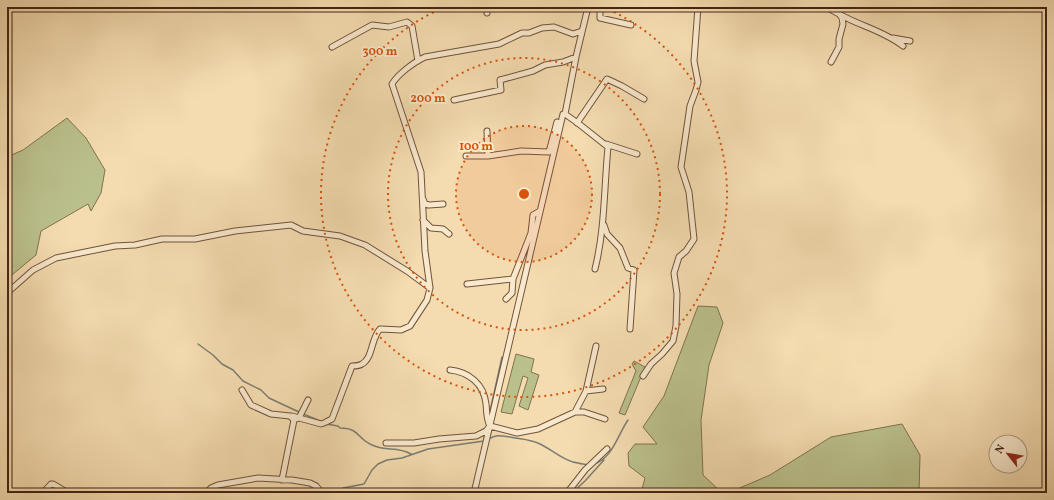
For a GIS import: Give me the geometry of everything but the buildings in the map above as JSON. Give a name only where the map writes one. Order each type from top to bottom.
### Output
[{"type":"street","points":[[474,493],[588,7]]},
{"type":"street","points":[[600,7],[600,18],[631,25]]},
{"type":"street","points":[[643,376],[651,364],[673,341],[676,326],[677,294],[674,273],[679,257],[686,251],[694,239],[689,192],[681,167],[690,106],[698,82],[694,61],[698,7]]},
{"type":"street","points":[[826,7],[854,22],[892,38],[903,46]]},
{"type":"street","points":[[830,62],[839,47],[839,39],[843,29],[842,18],[839,14]]},
{"type":"street","points":[[332,46],[372,25],[389,27],[407,22],[412,26],[418,61]]},
{"type":"street","points":[[242,390],[251,405],[271,414],[321,424],[332,419],[352,366],[362,364],[367,359],[376,333],[380,329],[401,330],[410,326],[427,300],[430,288],[425,251],[420,172],[392,84],[396,78],[425,57],[499,44],[522,33],[529,33],[542,28],[554,27],[573,34],[582,31]]},
{"type":"street","points":[[892,38],[910,41]]},
{"type":"street","points":[[454,100],[501,90],[500,80],[533,71],[545,65],[563,62],[576,57]]},
{"type":"street","points":[[577,123],[607,79],[622,86],[644,100]]},
{"type":"street","points":[[564,114],[605,144],[637,154]]},
{"type":"street","points":[[466,156],[488,156],[521,151],[550,152],[559,116],[564,114]]},
{"type":"street","points":[[486,131],[488,156]]},
{"type":"street","points":[[595,269],[603,220],[608,147],[605,144]]},
{"type":"street","points":[[422,197],[425,204],[444,204]]},
{"type":"street","points":[[506,299],[512,293],[514,279],[531,233],[533,215],[540,211]]},
{"type":"street","points":[[423,220],[431,228],[443,229],[449,234]]},
{"type":"street","points":[[603,220],[607,234],[620,248],[628,268],[634,270],[630,328]]},
{"type":"street","points":[[7,294],[32,270],[56,258],[115,246],[135,245],[162,239],[195,239],[235,231],[291,225],[302,230],[340,236],[365,245],[407,271],[430,288]]},
{"type":"street","points":[[467,284],[514,279]]},
{"type":"street","points":[[575,412],[586,391],[596,346]]},
{"type":"street","points":[[450,370],[460,371],[469,376],[478,384],[484,396],[486,404],[486,419],[490,426],[517,433],[538,429],[575,412],[584,412],[605,419]]},
{"type":"street","points":[[586,391],[603,389]]},
{"type":"street","points":[[282,480],[294,418],[308,400]]},
{"type":"street","points":[[386,443],[414,443],[476,436],[486,431],[490,426]]},
{"type":"street","points":[[567,493],[585,470],[607,449]]},
{"type":"street","points":[[206,493],[211,488],[218,485],[258,478],[310,483],[316,486],[322,493]]},
{"type":"street","points":[[43,493],[51,484],[68,493]]},
{"type":"green space","points":[[67,118],[86,138],[105,170],[101,193],[91,211],[88,204],[41,231],[36,255],[7,279],[7,157],[23,150]]},
{"type":"green space","points":[[698,306],[717,307],[723,323],[709,365],[701,420],[703,475],[722,493],[641,493],[645,478],[629,466],[628,453],[635,444],[657,444],[643,427],[664,396]]},
{"type":"green space","points":[[516,354],[534,359],[531,372],[539,375],[528,410],[519,406],[528,378],[523,376],[512,414],[501,412]]},
{"type":"green space","points":[[634,361],[645,367],[625,415],[619,413],[636,371],[632,364]]},
{"type":"green space","points":[[902,424],[920,455],[919,493],[728,493],[770,475],[831,437]]},
{"type":"waterway","points":[[198,344],[222,364],[233,370],[243,381],[261,390],[269,398],[299,412]]},
{"type":"waterway","points":[[489,416],[502,357]]},
{"type":"waterway","points":[[303,414],[323,422]]},
{"type":"waterway","points":[[594,464],[606,457],[628,420]]},
{"type":"waterway","points":[[326,424],[338,426],[340,428],[347,428],[355,432],[367,443],[377,447],[401,450],[411,454]]},
{"type":"waterway","points":[[337,493],[343,488],[364,484],[372,470],[378,464],[387,460],[402,458],[428,449],[484,441],[485,433]]},
{"type":"waterway","points":[[489,439],[494,436],[499,436],[537,442],[569,461],[588,465]]},
{"type":"waterway","points":[[572,493],[604,460]]}]
